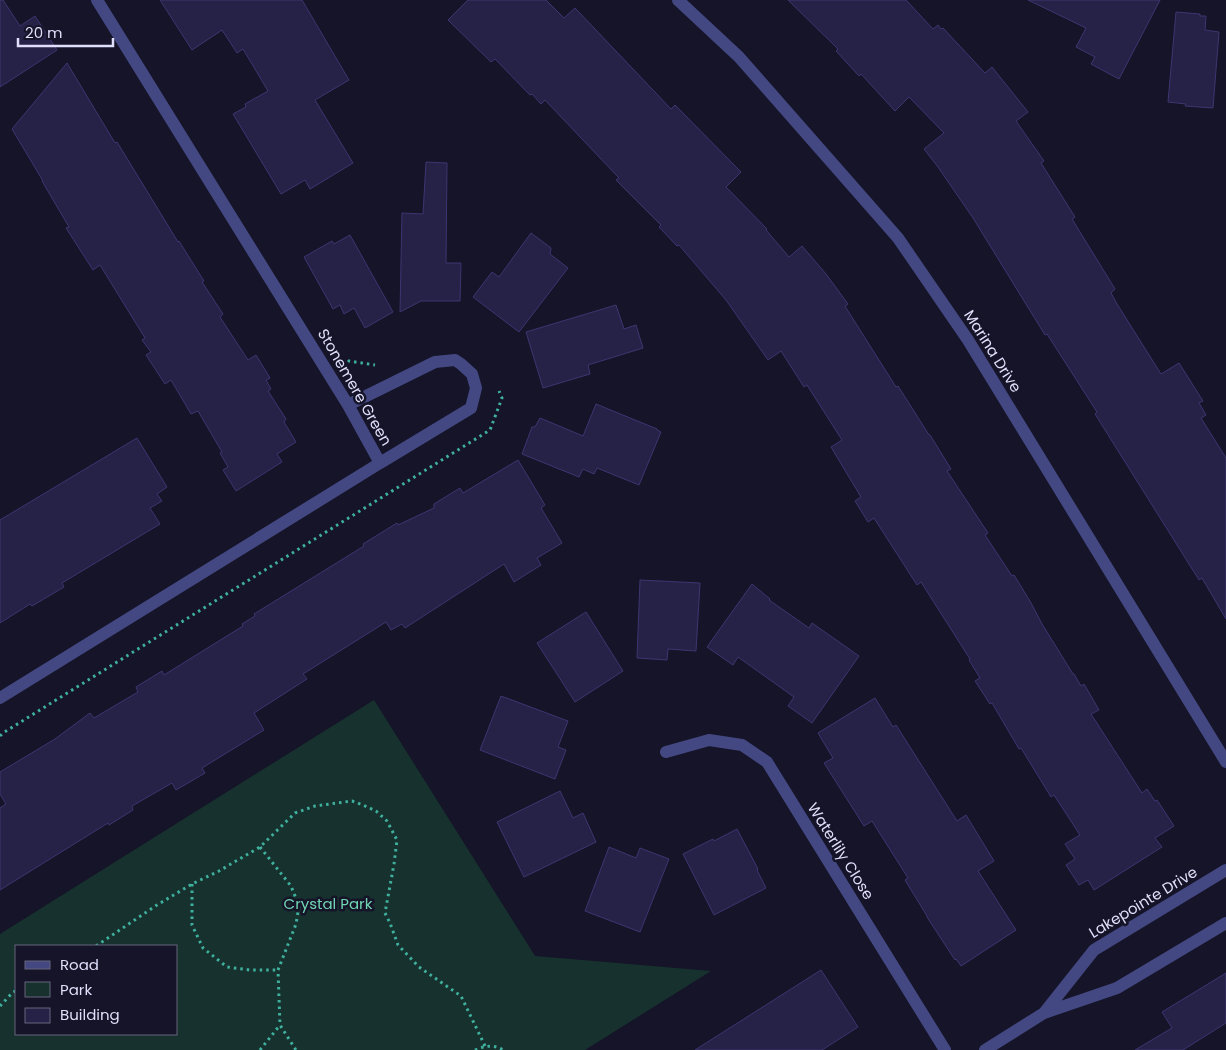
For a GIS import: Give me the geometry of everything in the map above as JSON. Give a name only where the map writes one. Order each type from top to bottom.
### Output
[{"type":"street","name":"Stonemere Green","points":[[0,698],[380,463],[348,404],[97,0]]},
{"type":"street","name":"Marina Drive","points":[[678,0],[739,57],[898,238],[968,340],[1226,762]]},
{"type":"street","points":[[348,404],[435,362],[455,360],[472,374],[476,388],[471,408],[380,463]]},
{"type":"street","name":"Waterlily Close","points":[[666,752],[709,740],[742,745],[767,762],[945,1050]]},
{"type":"street","name":"Lakepointe Drive","points":[[1044,1013],[1094,950],[1226,870]]},
{"type":"street","name":"Lakepointe Drive","points":[[986,1050],[1044,1013],[1117,988],[1226,923]]},
{"type":"path","points":[[344,353],[349,361],[374,366],[383,362]]},
{"type":"path","points":[[0,736],[490,430],[502,398],[498,389]]},
{"type":"path","points":[[98,945],[192,884],[260,847],[295,812],[315,806],[352,801],[376,811],[387,821],[397,840],[385,913],[398,945],[420,967],[461,996],[485,1046]]},
{"type":"path","points":[[260,847],[291,886],[299,906],[296,924],[278,970],[280,1025],[296,1050]]},
{"type":"path","points":[[192,884],[192,924],[203,948],[227,967],[250,970],[278,970]]},
{"type":"path","points":[[0,1006],[15,991]]},
{"type":"path","points":[[260,1050],[280,1025]]},
{"type":"path","points":[[475,1050],[485,1046],[503,1050]]},
{"type":"green space","name":"Crystal Park","points":[[374,700],[535,956],[711,971],[585,1050],[0,1050],[0,934]]},
{"type":"building","points":[[0,0],[3,0],[20,26],[35,16],[57,50],[0,87]]},
{"type":"building","points":[[160,0],[302,0],[349,80],[315,100],[353,163],[310,189],[305,180],[281,194],[233,114],[246,107],[245,104],[268,91],[243,49],[237,53],[222,30],[192,50]]},
{"type":"building","points":[[468,0],[546,0],[564,18],[575,8],[671,109],[675,105],[741,172],[726,187],[767,229],[789,257],[802,246],[826,274],[848,304],[845,306],[848,311],[951,469],[947,471],[988,533],[985,535],[1012,576],[1014,575],[1073,674],[1081,686],[1084,684],[1099,710],[1091,714],[1142,793],[1147,789],[1155,801],[1157,800],[1174,826],[1155,838],[1162,847],[1094,890],[1088,880],[1079,885],[1066,865],[1075,859],[1065,844],[1080,835],[1054,795],[1051,797],[1021,748],[1019,749],[992,703],[990,704],[975,681],[980,678],[970,659],[921,582],[917,585],[874,518],[868,522],[855,501],[861,497],[831,447],[842,440],[807,385],[804,387],[781,351],[768,360],[726,300],[679,245],[677,246],[659,227],[661,225],[616,180],[619,178],[545,100],[541,104],[532,94],[530,95],[495,59],[491,62],[448,20]]},
{"type":"building","points":[[788,0],[906,0],[933,29],[938,25],[941,29],[943,28],[985,73],[992,67],[1028,112],[1016,121],[1044,161],[1041,163],[1075,217],[1072,219],[1115,289],[1111,293],[1117,304],[1161,374],[1179,363],[1203,401],[1199,403],[1206,415],[1201,418],[1226,458],[1226,619],[1202,578],[1199,580],[1095,414],[1097,412],[1047,334],[1045,335],[973,218],[924,149],[944,133],[909,97],[895,111],[861,74],[859,76],[836,51],[838,49]]},
{"type":"building","points":[[1028,0],[1160,0],[1119,79],[1091,64],[1095,57],[1076,47],[1086,28]]},
{"type":"building","points":[[1176,12],[1206,16],[1205,30],[1219,32],[1213,108],[1185,106],[1186,104],[1168,102]]},
{"type":"building","points":[[67,63],[115,143],[117,142],[204,281],[202,282],[223,314],[220,317],[248,360],[256,355],[270,378],[266,380],[271,389],[268,391],[286,419],[284,422],[296,442],[277,454],[282,462],[236,491],[223,470],[228,467],[220,453],[222,452],[198,411],[191,414],[171,380],[165,384],[146,355],[151,352],[142,340],[145,338],[100,265],[93,270],[66,228],[69,227],[12,129]]},
{"type":"building","points":[[426,162],[447,163],[446,263],[461,263],[460,301],[421,301],[400,312],[402,213],[423,214]]},
{"type":"building","points":[[531,233],[551,248],[550,254],[568,268],[519,332],[473,297],[492,272],[499,277]]},
{"type":"building","points":[[350,235],[393,312],[365,328],[354,308],[344,314],[340,305],[333,309],[304,257],[332,241],[334,244]]},
{"type":"building","points":[[616,305],[624,329],[636,325],[643,348],[588,365],[590,374],[543,388],[526,332]]},
{"type":"building","points":[[596,404],[661,432],[639,485],[597,468],[594,474],[583,469],[579,477],[522,454],[532,427],[535,427],[540,418],[583,436]]},
{"type":"building","points":[[137,438],[167,487],[157,494],[162,501],[150,508],[160,524],[62,583],[64,587],[32,606],[30,604],[0,623],[0,520]]},
{"type":"building","points":[[518,460],[545,505],[541,508],[562,543],[537,558],[541,565],[514,582],[504,564],[405,628],[402,624],[391,630],[386,622],[303,674],[307,679],[254,713],[264,730],[202,768],[205,773],[176,790],[172,783],[132,806],[133,810],[109,825],[108,823],[0,890],[0,808],[6,804],[0,794],[0,772],[55,739],[90,713],[94,718],[138,692],[136,687],[162,671],[164,675],[243,626],[242,624],[255,616],[254,614],[364,546],[363,544],[397,523],[398,525],[434,508],[434,504],[460,488],[463,493]]},
{"type":"building","points":[[640,580],[700,583],[696,651],[668,649],[667,660],[637,658]]},
{"type":"building","points":[[752,584],[769,600],[809,628],[812,623],[859,656],[812,723],[788,706],[794,697],[738,657],[733,665],[707,647]]},
{"type":"building","points":[[586,612],[623,671],[575,702],[537,643]]},
{"type":"building","points":[[501,696],[568,721],[558,747],[566,750],[555,779],[480,750]]},
{"type":"building","points":[[875,698],[893,727],[896,725],[957,821],[966,815],[994,861],[978,871],[1016,930],[961,966],[955,960],[927,917],[905,880],[908,878],[872,821],[864,826],[824,763],[833,758],[818,733]]},
{"type":"building","points":[[560,791],[573,818],[583,813],[596,842],[524,877],[497,822]]},
{"type":"building","points":[[737,829],[766,888],[714,915],[683,854]]},
{"type":"building","points":[[609,847],[636,858],[640,848],[669,859],[640,932],[585,911]]},
{"type":"building","points":[[821,970],[858,1027],[822,1050],[695,1050]]},
{"type":"building","points":[[1226,973],[1226,1023],[1183,1050],[1135,1050],[1172,1028],[1162,1012]]}]
